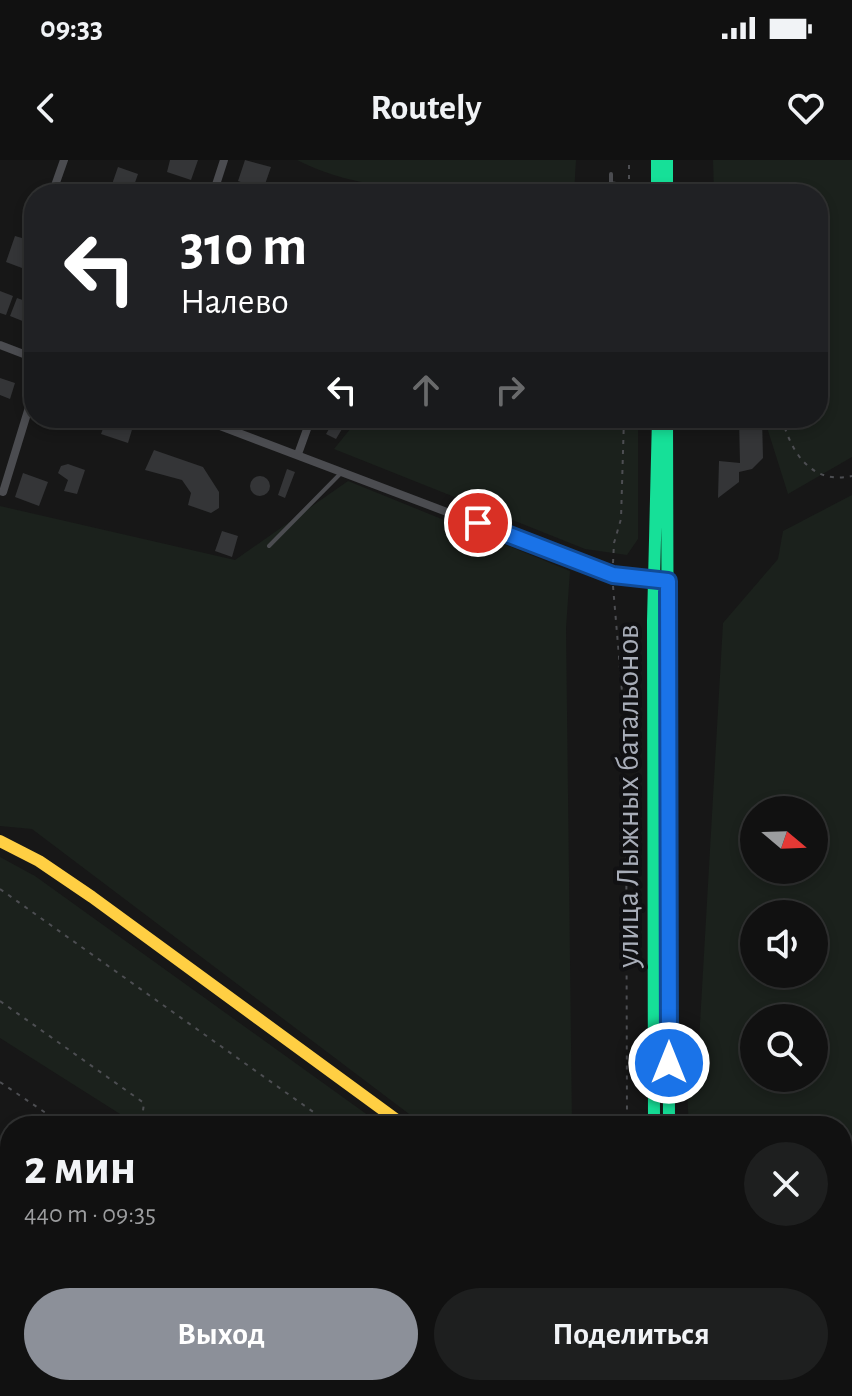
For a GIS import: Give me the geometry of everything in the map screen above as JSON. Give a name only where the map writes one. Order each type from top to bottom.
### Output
[{"type":"main road","points":[[657,160],[659,184]]},
{"type":"main road","points":[[662,184],[667,160]]},
{"type":"main road","name":"улица Лыжных батальонов","points":[[658,428],[669,1116]]},
{"type":"main road","name":"улица Лыжных батальонов","points":[[654,1116],[667,428]]},
{"type":"main road","points":[[0,841],[39,861],[92,897],[391,1116]]},
{"type":"street","points":[[56,184],[64,160]]},
{"type":"street","points":[[216,184],[224,160]]},
{"type":"street","points":[[0,345],[24,354]]},
{"type":"street","points":[[3,492],[24,424]]},
{"type":"street","points":[[226,428],[613,575],[662,580]]},
{"type":"street","points":[[298,454],[307,428]]},
{"type":"lane","points":[[611,174],[611,183],[616,184]]},
{"type":"lane","points":[[269,546],[343,471]]},
{"type":"path","points":[[629,160],[629,184]]},
{"type":"path","points":[[621,519],[624,428]]},
{"type":"path","points":[[786,428],[797,456],[809,467],[829,479],[852,476]]},
{"type":"path","points":[[619,625],[626,739],[627,1116]]},
{"type":"path","points":[[0,889],[319,1116]]},
{"type":"path","points":[[0,1001],[144,1103],[142,1116]]},
{"type":"path","points":[[0,1082],[50,1116]]},
{"type":"shaded area","points":[[297,160],[576,160],[575,184],[372,184],[327,173]]},
{"type":"shaded area","points":[[713,160],[852,160],[852,457],[788,494],[767,428],[828,428],[828,184],[714,184]]},
{"type":"shaded area","points":[[351,428],[638,428],[638,539],[627,555],[585,549],[334,449]]},
{"type":"shaded area","points":[[348,481],[570,571],[566,628],[572,1116],[412,1116],[32,829],[0,826],[0,506],[235,560]]},
{"type":"shaded area","points":[[852,495],[852,1116],[688,1116],[685,1058],[691,1054],[691,1043],[699,1041],[723,623],[778,559],[783,531]]},
{"type":"shaded area","points":[[0,857],[35,876],[369,1116],[123,1116],[0,1038]]},
{"type":"building","points":[[170,160],[198,160],[191,180],[167,172]]},
{"type":"building","points":[[245,160],[271,167],[265,184],[238,181]]},
{"type":"building","points":[[118,167],[138,174],[134,184],[112,184]]},
{"type":"building","points":[[15,236],[24,239],[22,268],[6,262]]},
{"type":"building","points":[[0,291],[13,296],[6,315],[0,313]]},
{"type":"building","points":[[17,298],[24,300],[24,322],[10,316]]},
{"type":"building","points":[[0,378],[15,383],[10,399],[0,395]]},
{"type":"building","points":[[103,428],[132,428],[128,443],[101,434]]},
{"type":"building","points":[[330,428],[342,429],[336,439],[326,434]]},
{"type":"building","points":[[739,428],[762,428],[763,458],[752,469],[739,472],[739,482],[718,498],[719,461],[740,463]]},
{"type":"building","points":[[154,450],[203,467],[219,492],[219,508],[211,513],[188,505],[191,493],[182,480],[145,470]]},
{"type":"building","points":[[68,464],[85,470],[77,494],[64,491],[68,480],[58,473],[61,466]]},
{"type":"building","points":[[287,469],[295,472],[285,498],[278,495]]},
{"type":"building","points":[[23,473],[48,482],[39,506],[15,497]]},
{"type":"building","points":[[260,476],[267,479],[270,486],[267,493],[260,496],[253,493],[250,486],[253,479]]},
{"type":"building","points":[[222,531],[238,536],[232,557],[215,551]]},
{"type":"traffic: fast","points":[[657,160],[657,184]]},
{"type":"traffic: fast","points":[[667,160],[667,184]]},
{"type":"traffic: fast","points":[[654,1116],[653,621],[658,428]]},
{"type":"traffic: fast","points":[[667,428],[669,1116]]},
{"type":"traffic: slow","points":[[0,841],[39,861],[92,897],[391,1116]]},
{"type":"route","points":[[478,523],[613,575],[668,581],[669,1063]]}]
